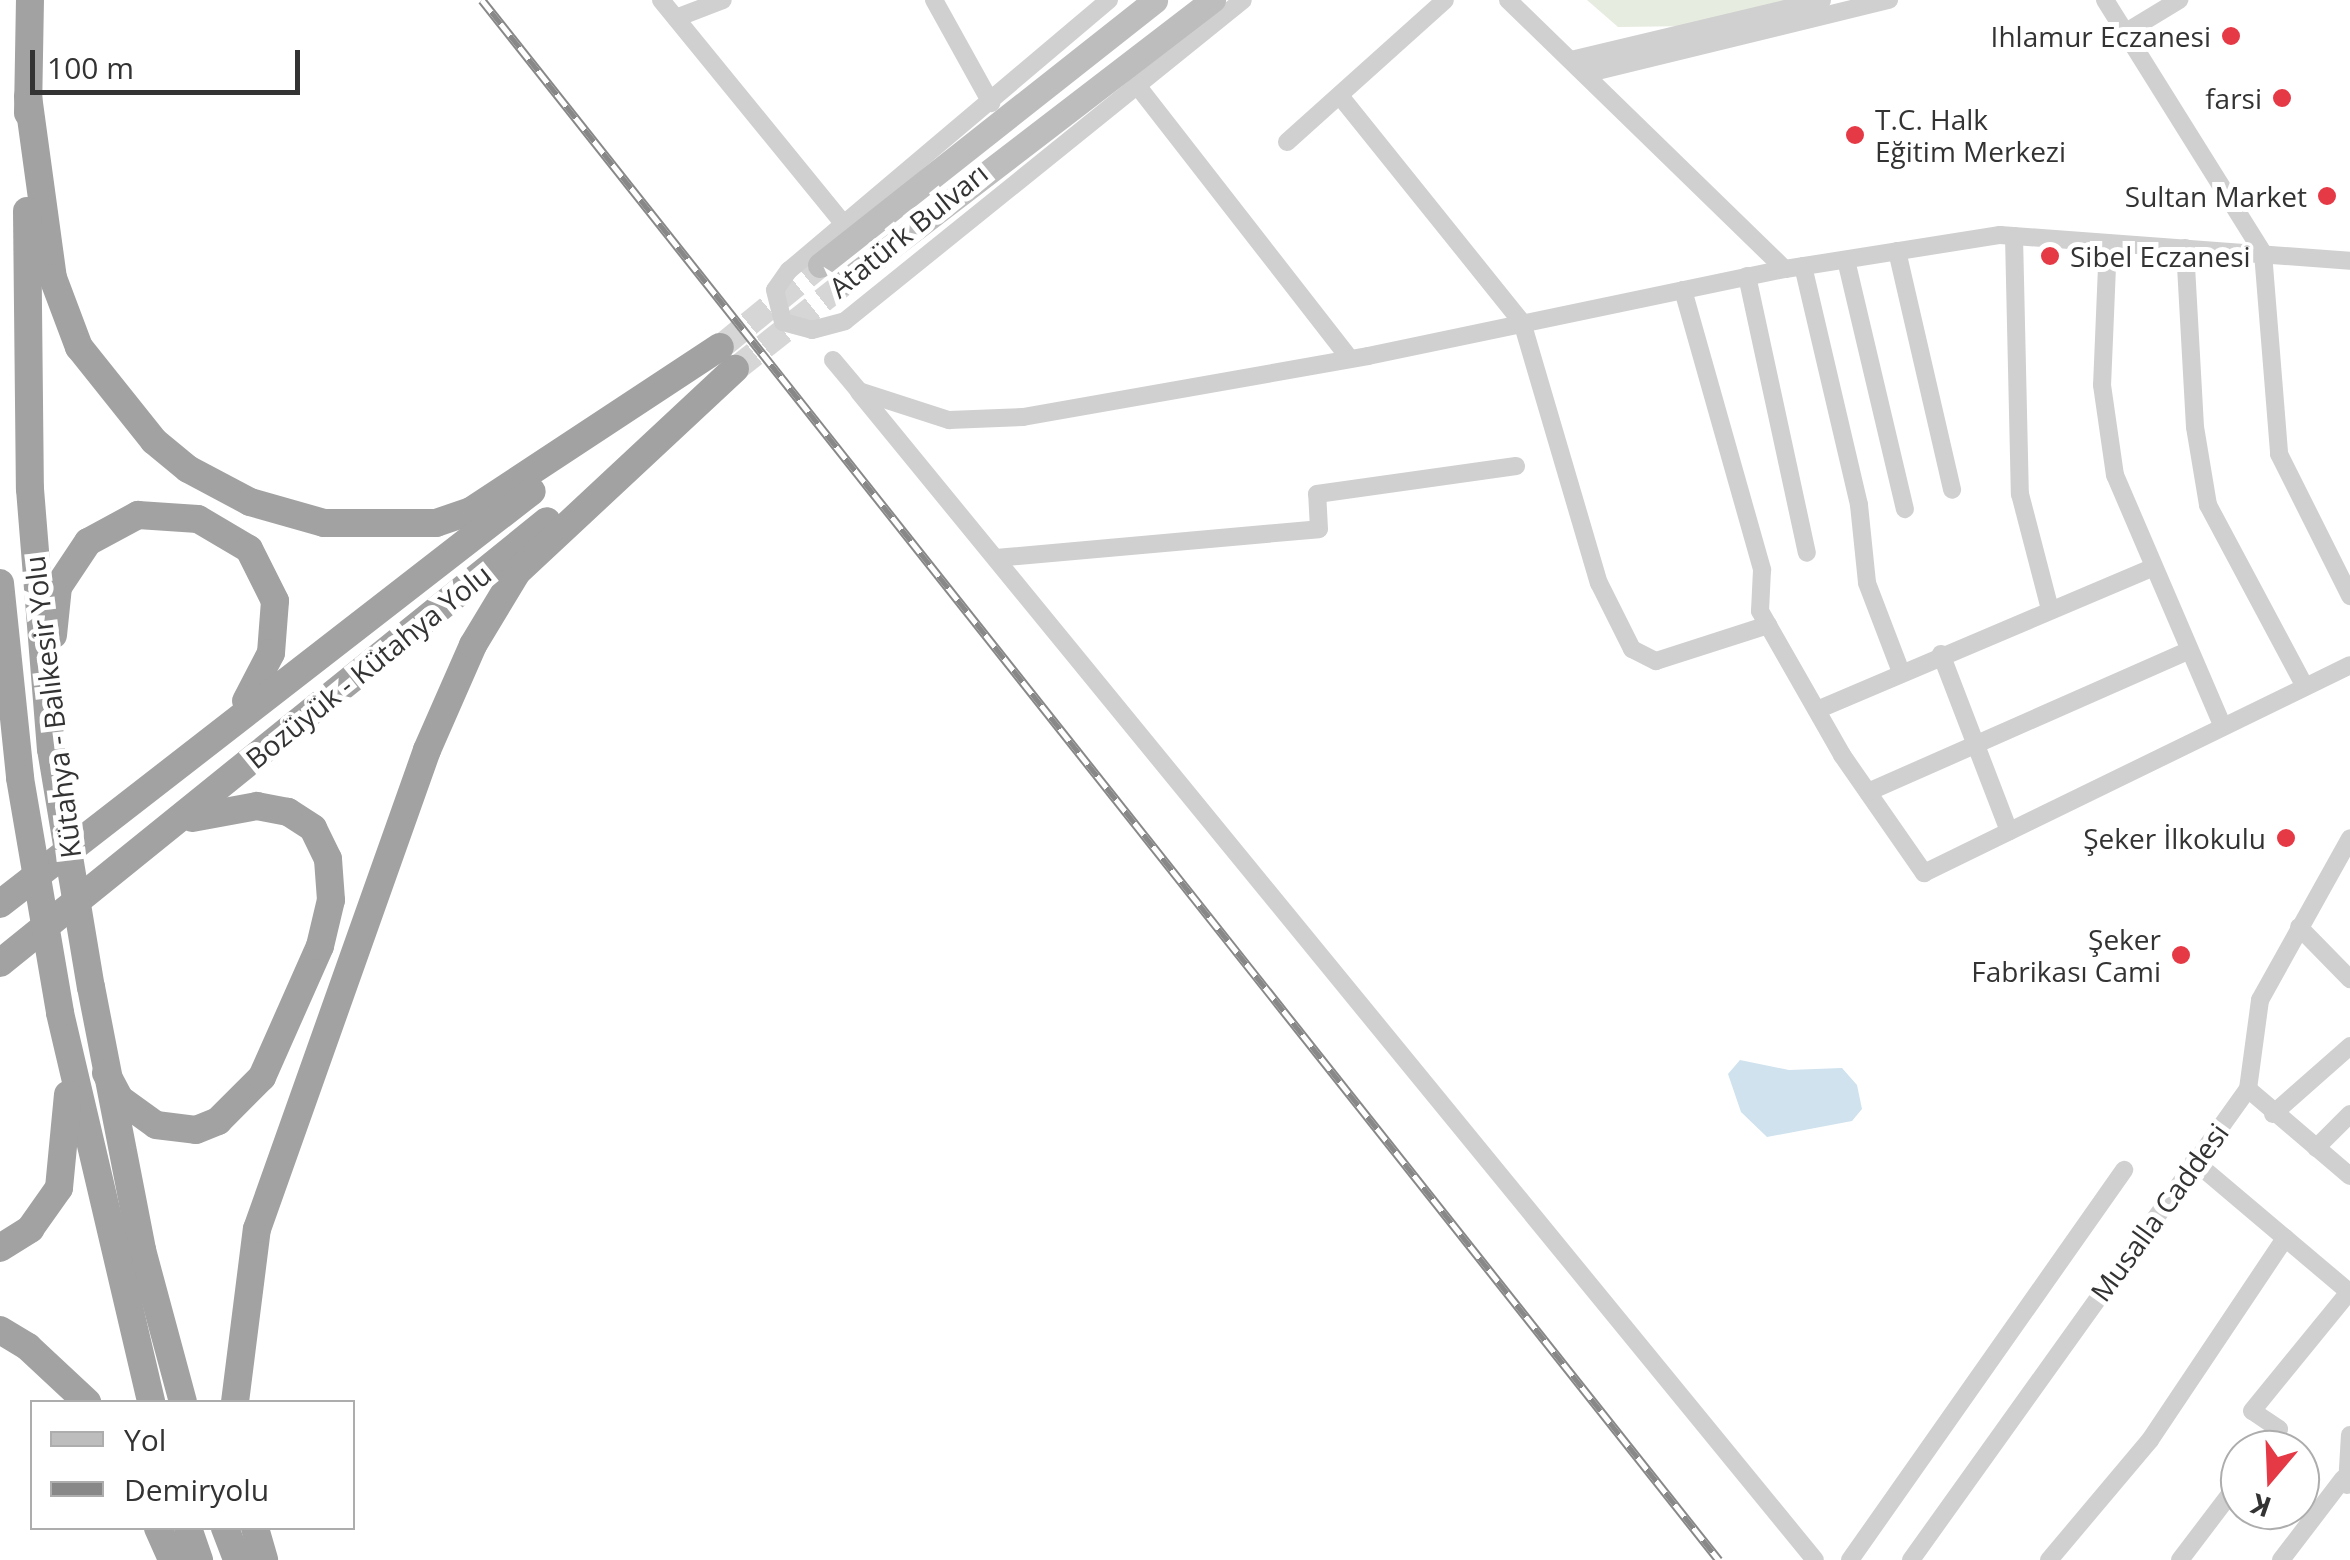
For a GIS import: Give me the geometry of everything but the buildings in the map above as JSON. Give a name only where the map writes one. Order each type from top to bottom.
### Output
[{"type":"highway","name":"Kütahya - Balıkesir Yolu","points":[[30,0],[30,489],[51,749],[106,1072],[183,1400]]},
{"type":"highway","points":[[28,96],[52,278],[79,347],[154,442],[188,469],[250,502],[324,524],[436,522],[471,510],[728,358]]},
{"type":"highway","points":[[235,1400],[257,1229],[427,750],[472,645],[517,572],[728,358]]},
{"type":"highway","name":"Bozüyük - Kütahya Yolu","points":[[0,904],[234,718],[728,358]]},
{"type":"highway","name":"Bozüyük - Kütahya Yolu","points":[[0,963],[168,828],[728,358]]},
{"type":"highway","points":[[51,749],[58,587],[88,542],[138,515],[198,519],[224,530],[266,573],[275,601],[272,653],[261,680],[234,718]]},
{"type":"highway","name":"Kütahya - Balıkesir Yolu","points":[[0,583],[20,778],[60,1013],[151,1400]]},
{"type":"highway","points":[[0,722],[20,778]]},
{"type":"highway","points":[[106,1072],[120,1099],[156,1125],[196,1130],[218,1121],[262,1077],[320,946],[331,900],[328,859],[312,828],[288,812],[256,806],[207,811],[168,828]]},
{"type":"highway","points":[[0,1248],[30,1229],[48,1208],[64,1169],[68,1095],[60,1013]]},
{"type":"highway","points":[[0,1330],[28,1347],[85,1400]]},
{"type":"highway","points":[[159,1530],[172,1560]]},
{"type":"highway","points":[[189,1530],[199,1560]]},
{"type":"highway","points":[[226,1530],[237,1560]]},
{"type":"highway","points":[[256,1530],[264,1560]]},
{"type":"main road","name":"Atatürk Bulvarı","points":[[820,264],[1155,0]]},
{"type":"main road","name":"Atatürk Bulvarı","points":[[844,282],[1213,0]]},
{"type":"street","points":[[661,0],[843,222]]},
{"type":"street","points":[[676,18],[723,0]]},
{"type":"street","points":[[934,0],[991,103]]},
{"type":"street","name":"Atatürk Bulvarı","points":[[1109,0],[991,103],[843,222],[776,290],[783,322],[812,330],[845,322],[1243,0]]},
{"type":"street","points":[[1287,142],[1445,0]]},
{"type":"street","points":[[1508,0],[1794,268],[1858,505],[1867,583],[1901,672]]},
{"type":"street","points":[[1571,60],[1822,0]]},
{"type":"street","points":[[1586,74],[1889,0]]},
{"type":"street","points":[[2105,0],[2263,253],[2279,454],[2350,596]]},
{"type":"street","points":[[2123,34],[2179,0]]},
{"type":"street","points":[[1136,84],[1350,359]]},
{"type":"street","points":[[1340,96],[1522,322],[1598,584],[1632,648],[1656,661],[1768,625]]},
{"type":"street","points":[[859,392],[949,420],[1024,417],[1350,359],[1748,276],[2014,236],[2350,261]]},
{"type":"street","points":[[2014,236],[2020,494],[2050,610]]},
{"type":"street","points":[[2108,242],[2102,385],[2115,474],[2151,568],[2222,727]]},
{"type":"street","points":[[2184,248],[2195,427],[2208,505],[2305,687]]},
{"type":"street","points":[[1897,251],[1952,490]]},
{"type":"street","points":[[1846,260],[1905,509]]},
{"type":"street","points":[[1748,276],[1806,553]]},
{"type":"street","points":[[1683,290],[1762,570],[1760,611],[1868,792],[1924,872],[2350,665]]},
{"type":"street","points":[[834,360],[1815,1560]]},
{"type":"street","points":[[996,558],[1319,529],[1316,494],[1516,466]]},
{"type":"street","points":[[1817,710],[1941,654],[2151,568]]},
{"type":"street","points":[[1868,792],[2188,651]]},
{"type":"street","points":[[1941,654],[2010,831]]},
{"type":"street","name":"Musalla Caddesi","points":[[1912,1560],[2248,1089],[2260,1000],[2350,838]]},
{"type":"street","points":[[2299,928],[2350,979]]},
{"type":"street","points":[[2273,1114],[2350,1046]]},
{"type":"street","points":[[2248,1089],[2350,1176]]},
{"type":"street","points":[[2316,1148],[2350,1114]]},
{"type":"street","points":[[2194,1161],[2350,1292],[2252,1411],[2278,1430]]},
{"type":"street","points":[[1850,1560],[2124,1170]]},
{"type":"street","points":[[2048,1560],[2150,1440],[2285,1238]]},
{"type":"street","points":[[2281,1560],[2347,1485],[2350,1436]]},
{"type":"street","points":[[2180,1560],[2220,1507]]},
{"type":"shaded area","points":[[1587,0],[1809,0],[1692,26],[1618,27]]},
{"type":"water","points":[[1740,1060],[1789,1070],[1842,1068],[1857,1085],[1862,1109],[1852,1121],[1767,1137],[1741,1112],[1728,1074]]},
{"type":"tunnel","points":[[720,347],[820,265]]},
{"type":"tunnel","points":[[735,369],[845,282]]},
{"type":"railway","points":[[482,0],[1719,1560]]},
{"type":"place","name":"Ihlamur Eczanesi","points":[[2231,36]]},
{"type":"place","name":"farsi","points":[[2282,98]]},
{"type":"place","name":"T.C. Halk Eğitim Merkezi","points":[[1855,135]]},
{"type":"place","name":"Sultan Market","points":[[2327,196]]},
{"type":"place","name":"Sibel Eczanesi","points":[[2050,256]]},
{"type":"place","name":"Şeker İlkokulu","points":[[2286,838]]},
{"type":"place","name":"Şeker Fabrikası Cami","points":[[2181,955]]}]
